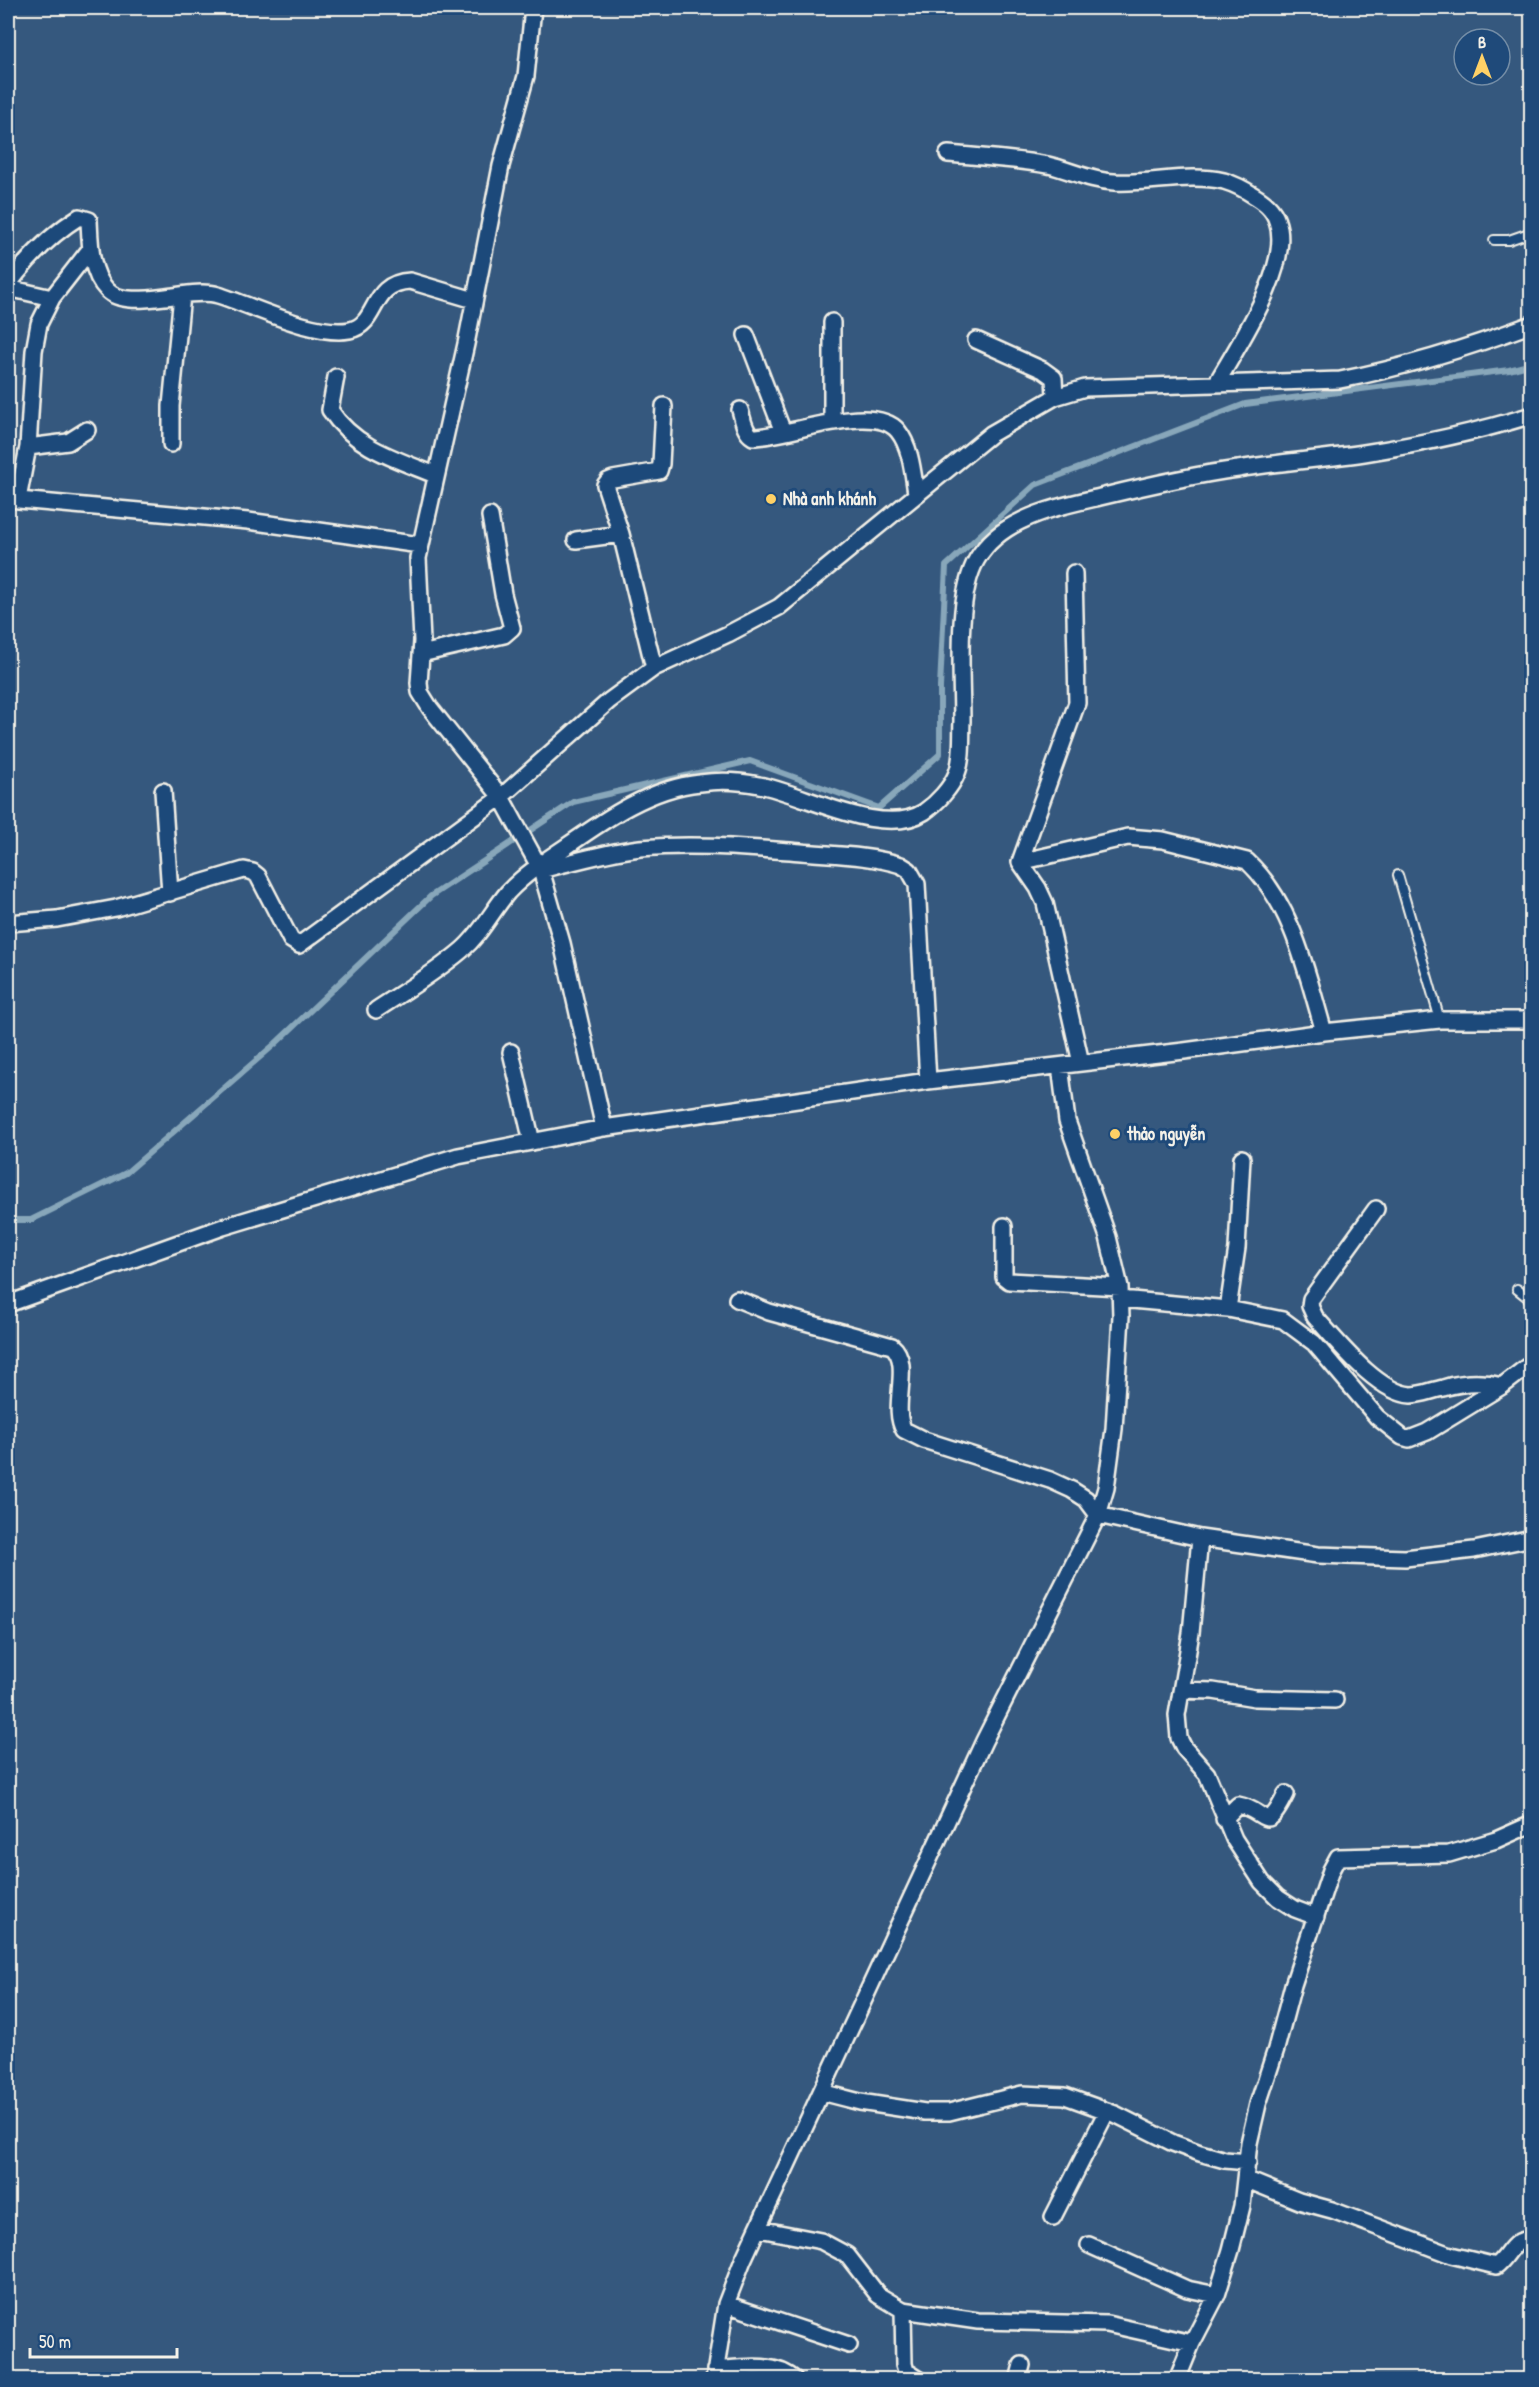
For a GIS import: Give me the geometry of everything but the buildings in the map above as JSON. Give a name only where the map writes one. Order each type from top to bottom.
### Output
[{"type":"street","points":[[533,8],[525,76],[508,137],[420,545],[418,571],[422,654],[419,683],[424,699],[501,797],[540,868],[562,944],[604,1128]]},
{"type":"street","points":[[948,154],[1044,165],[1114,182],[1196,179],[1224,181],[1245,190],[1268,206],[1277,218],[1279,228],[1279,250],[1275,270],[1268,290],[1216,384]]},
{"type":"street","points":[[52,298],[8,286],[24,263],[46,241],[79,217],[89,220],[91,248],[101,283],[115,296],[140,298],[183,295],[219,296],[304,325],[347,330],[357,328],[364,323],[384,291],[402,282],[421,284],[474,300]]},
{"type":"street","points":[[91,248],[52,298],[44,312],[35,344],[28,447],[13,499],[248,521],[420,545]]},
{"type":"street","points":[[171,444],[171,406],[183,295]]},
{"type":"street","points":[[832,322],[832,422]]},
{"type":"street","points":[[8,923],[83,916],[170,893],[239,870],[253,872],[258,876],[291,940],[298,945],[501,797],[609,701],[654,668],[728,634],[779,607],[991,434],[1055,397],[1085,388],[1340,380],[1381,372],[1462,350],[1532,324]]},
{"type":"street","points":[[746,335],[783,432]]},
{"type":"street","points":[[976,340],[1043,370],[1054,378],[1055,397]]},
{"type":"street","points":[[336,377],[330,410],[349,432],[370,449],[435,476]]},
{"type":"street","points":[[654,668],[621,534],[605,486],[613,479],[659,471],[664,406]]},
{"type":"street","points":[[740,410],[750,435],[759,437],[832,422],[870,419],[884,422],[898,431],[908,455],[916,493]]},
{"type":"street","points":[[376,1010],[463,949],[507,893],[540,868],[628,807],[677,787],[730,781],[758,784],[878,820],[900,821],[926,811],[939,799],[958,772],[962,729],[964,605],[968,581],[975,561],[986,546],[1002,532],[1023,519],[1063,506],[1170,481],[1233,469],[1419,443],[1471,432],[1532,415]]},
{"type":"street","points":[[28,447],[68,442],[87,430]]},
{"type":"street","points":[[422,654],[504,635],[512,628],[503,594],[490,516]]},
{"type":"street","points":[[576,540],[621,534]]},
{"type":"street","points":[[1020,862],[1075,714],[1077,703],[1074,573]]},
{"type":"street","points":[[163,791],[170,893]]},
{"type":"street","points":[[1020,862],[1128,837],[1163,840],[1247,861],[1260,876],[1289,923],[1302,957],[1324,1032]]},
{"type":"street","points":[[540,868],[639,848],[692,845],[840,855],[901,865],[909,870],[917,884],[928,1081]]},
{"type":"street","points":[[1020,862],[1038,888],[1045,903],[1081,1063]]},
{"type":"street","points":[[8,1304],[223,1227],[458,1156],[604,1128],[928,1081],[1324,1032],[1440,1020],[1532,1020]]},
{"type":"street","points":[[511,1052],[532,1142]]},
{"type":"street","points":[[795,2379],[777,2369],[752,2367],[714,2375],[726,2304],[821,2092],[984,1741],[1098,1515],[1106,1488],[1114,1429],[1120,1293],[1108,1237],[1067,1121],[1060,1066]]},
{"type":"street","points":[[1228,1310],[1237,1248],[1242,1158]]},
{"type":"street","points":[[1376,1209],[1311,1299],[1310,1306],[1315,1317],[1368,1372],[1394,1391],[1411,1395],[1453,1384],[1478,1382],[1502,1386]]},
{"type":"street","points":[[1004,1226],[1004,1272],[1009,1281],[1120,1293],[1272,1316],[1283,1320],[1302,1332],[1329,1358],[1377,1417],[1402,1437],[1408,1439],[1428,1432],[1502,1386],[1532,1363]]},
{"type":"street","points":[[737,1299],[769,1312],[892,1346],[900,1357],[899,1419],[904,1430],[924,1440],[1050,1480],[1086,1499],[1098,1515],[1200,1538],[1318,1555],[1405,1558],[1474,1550],[1532,1538]]},
{"type":"street","points":[[1200,1538],[1191,1633],[1177,1715],[1179,1738],[1184,1748],[1207,1774],[1224,1819],[1246,1859],[1262,1882],[1278,1898],[1295,1909],[1316,1917]]},
{"type":"street","points":[[1182,1690],[1213,1691],[1255,1698],[1335,1700]]},
{"type":"street","points":[[1224,1819],[1238,1805],[1261,1817],[1271,1818],[1276,1814],[1286,1794]]},
{"type":"street","points":[[1177,2379],[1192,2343],[1217,2295],[1231,2250],[1242,2206],[1249,2143],[1258,2104],[1293,1985],[1331,1870],[1338,1857],[1449,1854],[1496,1840],[1532,1824]]},
{"type":"street","points":[[821,2092],[860,2102],[926,2112],[948,2112],[1023,2094],[1065,2096],[1107,2111],[1173,2143],[1200,2153],[1225,2160],[1248,2162]]},
{"type":"street","points":[[1053,2217],[1107,2111]]},
{"type":"street","points":[[1245,2180],[1299,2201],[1332,2210],[1481,2263],[1496,2266],[1514,2244],[1532,2240]]},
{"type":"street","points":[[759,2229],[821,2241],[847,2254],[878,2295],[903,2310],[978,2321],[1107,2324],[1192,2343]]},
{"type":"street","points":[[1089,2244],[1187,2289],[1217,2295]]},
{"type":"street","points":[[726,2304],[849,2346]]},
{"type":"street","points":[[903,2310],[904,2364],[906,2371],[920,2379]]},
{"type":"lane","points":[[1494,240],[1509,240],[1532,232]]},
{"type":"lane","points":[[1398,876],[1440,1020]]},
{"type":"lane","points":[[1517,1289],[1532,1301]]},
{"type":"waterway","points":[[8,1220],[31,1220],[126,1173],[275,1044],[431,896],[573,802],[750,761],[879,808],[940,754],[940,687],[946,566],[1035,485],[1245,404],[1509,370],[1532,364]]},
{"type":"place","name":"Nhà anh khánh","points":[[771,499]]},
{"type":"place","name":"thảo nguyễn","points":[[1115,1134]]}]
